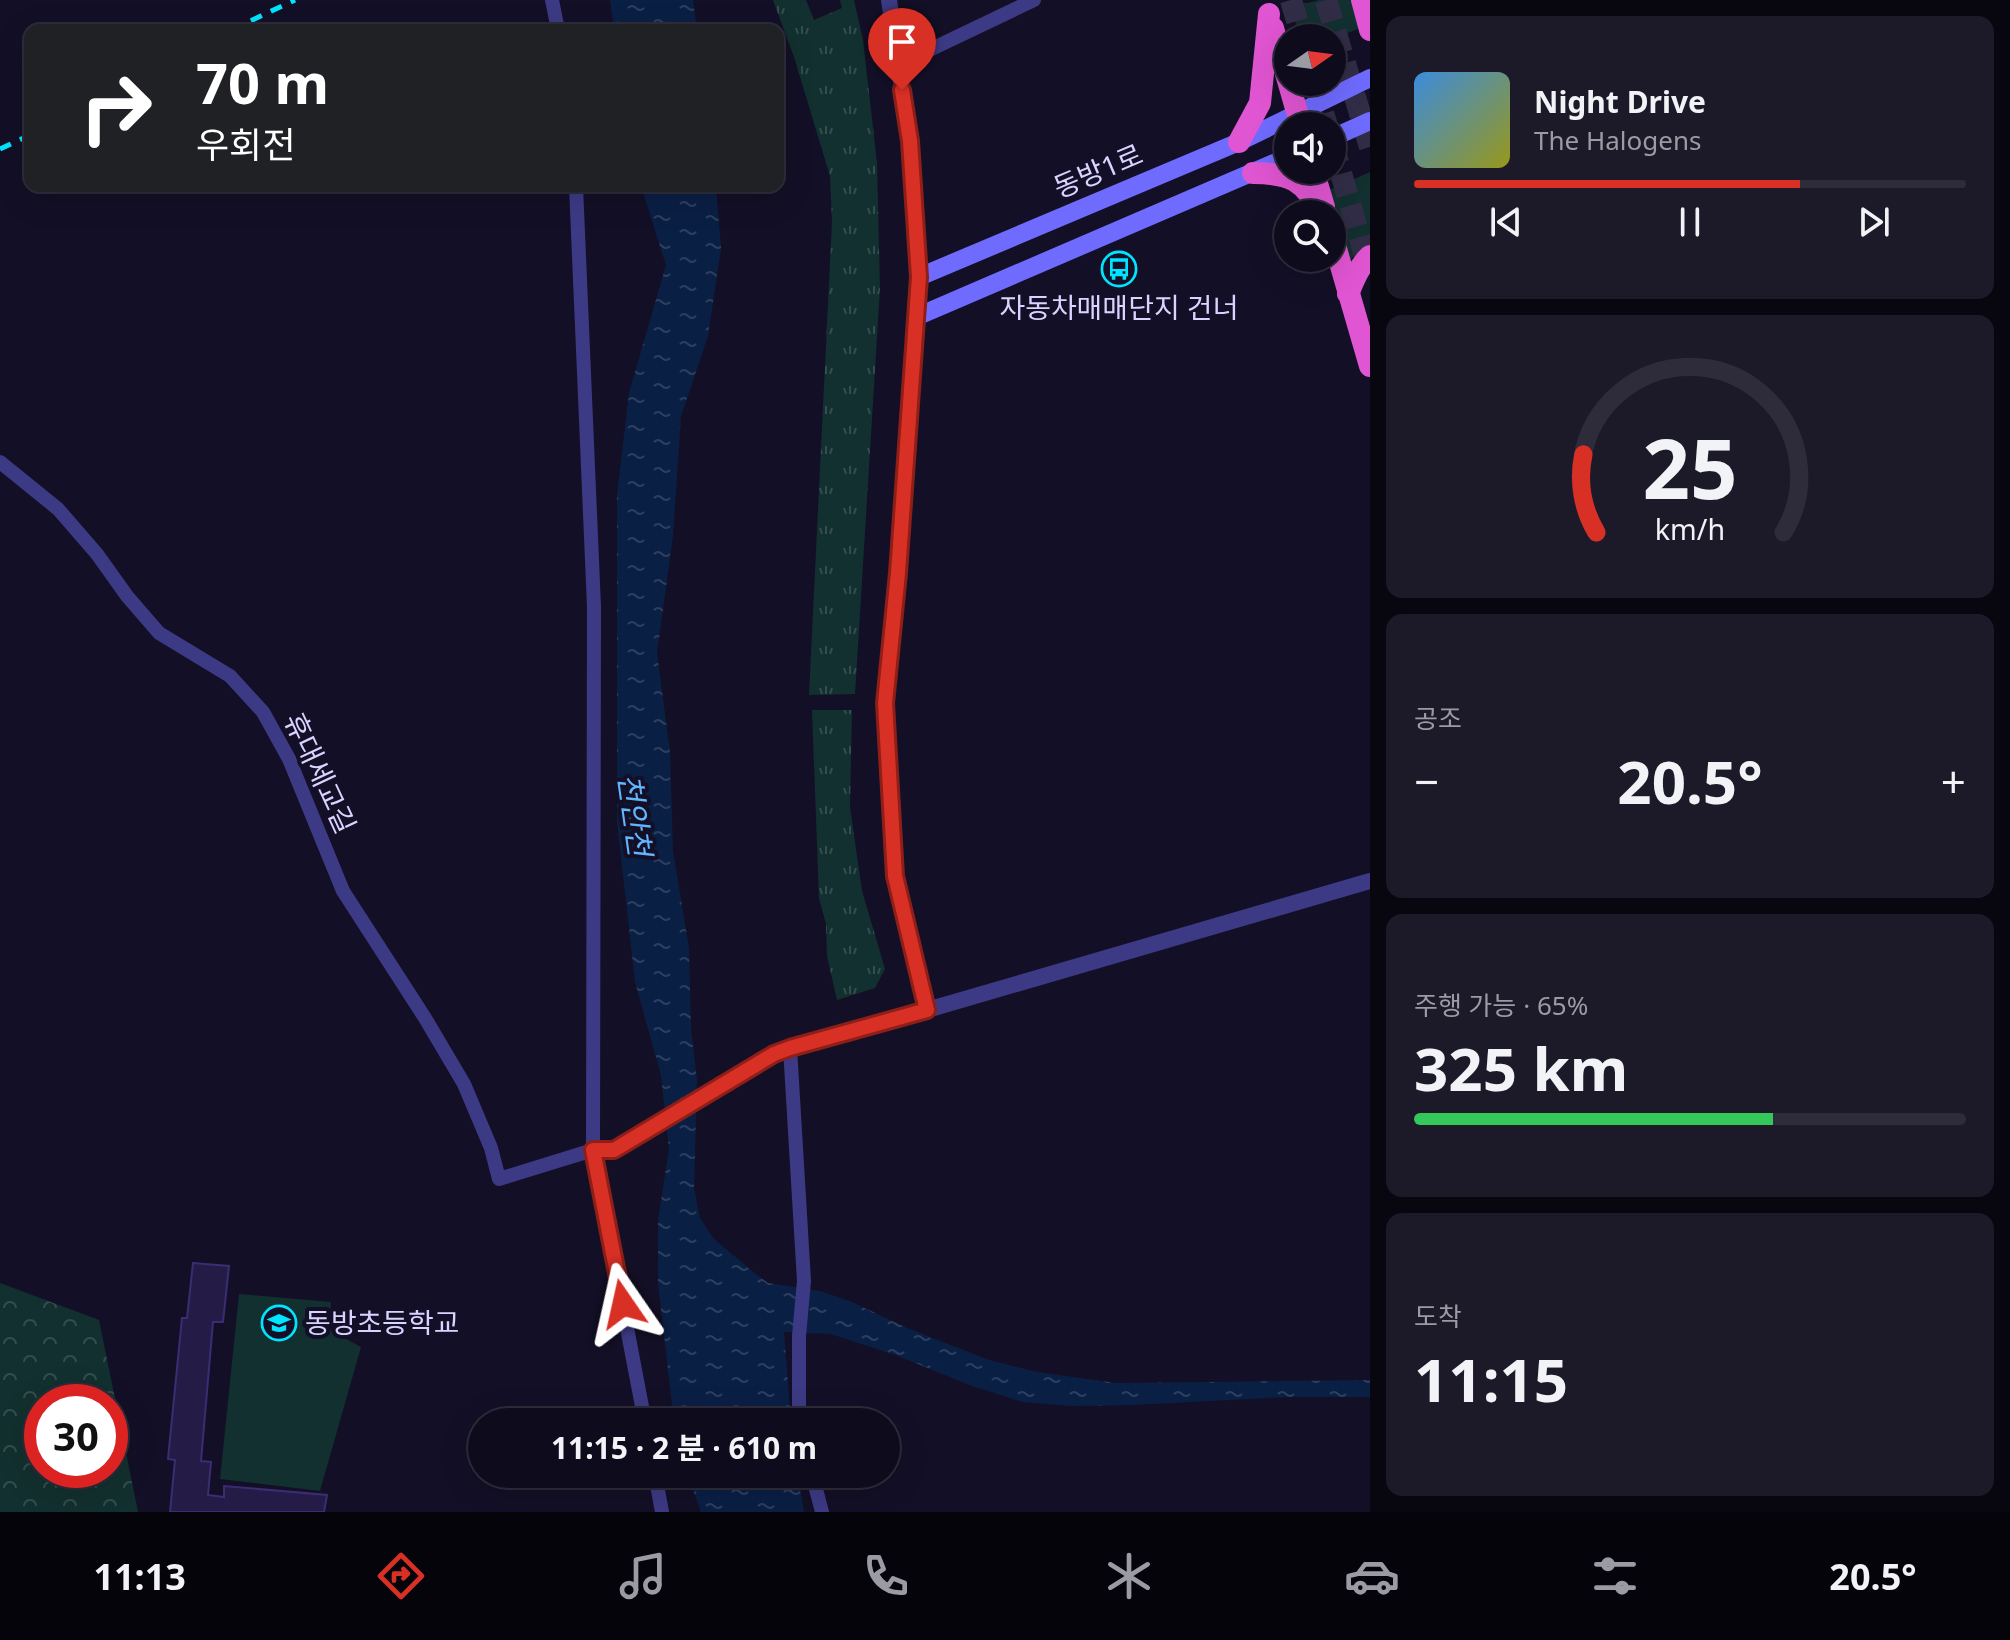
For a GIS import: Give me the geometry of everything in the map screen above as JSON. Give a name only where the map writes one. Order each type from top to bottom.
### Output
[{"type":"highway","points":[[1362,0],[1370,30]]},
{"type":"highway","points":[[1267,7],[1297,112]]},
{"type":"highway","points":[[1239,142],[1260,103],[1267,7]]},
{"type":"highway","points":[[1253,173],[1277,173],[1296,179],[1312,200]]},
{"type":"highway","points":[[1348,294],[1363,262],[1370,256]]},
{"type":"highway","points":[[1342,272],[1370,366]]},
{"type":"main road","name":"동방1로","points":[[1311,112],[1370,78]]},
{"type":"main road","points":[[1346,132],[1370,121]]},
{"type":"main road","name":"동방1로","points":[[919,277],[1274,129]]},
{"type":"main road","points":[[916,317],[1274,163]]},
{"type":"street","points":[[552,0],[557,24]]},
{"type":"street","points":[[889,0],[910,141],[919,277],[898,573],[885,703],[895,876],[927,1010]]},
{"type":"street","points":[[898,65],[1034,0]]},
{"type":"street","points":[[576,192],[594,607],[593,1150],[642,1408]]},
{"type":"street","name":"휴대세교길","points":[[0,462],[58,509],[159,633],[230,676],[263,712],[289,759],[343,891],[464,1084],[491,1148],[499,1179],[593,1150]]},
{"type":"street","points":[[593,1150],[614,1150],[782,1051],[1370,881]]},
{"type":"street","points":[[782,1051],[804,1281],[799,1336],[799,1408]]},
{"type":"street","points":[[658,1488],[662,1512]]},
{"type":"street","points":[[816,1488],[822,1512]]},
{"type":"green space","points":[[773,0],[806,0],[814,20],[842,8],[840,0],[854,0],[863,40],[877,163],[880,288],[855,694],[809,695],[832,222],[830,176]]},
{"type":"green space","points":[[1356,0],[1363,27],[1346,34],[1346,24],[1296,24],[1289,3]]},
{"type":"green space","points":[[1370,172],[1370,241],[1351,259],[1348,268],[1346,200],[1329,200],[1327,191]]},
{"type":"green space","points":[[812,710],[852,710],[850,807],[862,891],[885,969],[875,988],[837,1000],[819,898]]},
{"type":"green space","points":[[0,1283],[99,1320],[112,1384],[24,1384],[24,1488],[128,1488],[128,1463],[138,1512],[0,1512]]},
{"type":"green space","points":[[239,1294],[331,1302],[330,1330],[361,1347],[320,1491],[220,1479]]},
{"type":"water","points":[[610,0],[693,0],[696,24],[613,24]]},
{"type":"water","name":"천안천","points":[[643,192],[716,192],[721,248],[708,336],[681,416],[673,536],[657,653],[670,752],[673,851],[689,948],[691,1029],[697,1080],[694,1188],[700,1218],[714,1239],[768,1283],[820,1291],[989,1360],[1037,1372],[1116,1383],[1370,1380],[1370,1397],[1286,1397],[1071,1406],[1023,1402],[831,1334],[784,1332],[790,1408],[672,1408],[658,1283],[658,1220],[669,1149],[661,1075],[635,982],[617,821],[617,495],[629,393],[666,265]]},
{"type":"water","points":[[692,1488],[800,1488],[804,1512],[701,1512]]},
{"type":"building","points":[[193,1263],[229,1266],[223,1322],[213,1322],[201,1461],[211,1462],[208,1495],[224,1497],[224,1486],[327,1495],[324,1512],[170,1512],[175,1460],[168,1459],[182,1318],[187,1318]]},
{"type":"tunnel","points":[[1291,0],[1298,24]]},
{"type":"tunnel","points":[[1326,0],[1370,147]]},
{"type":"tunnel","points":[[1318,96],[1323,112]]},
{"type":"tunnel","points":[[1344,184],[1370,273]]},
{"type":"railway","points":[[244,24],[295,0]]},
{"type":"railway","points":[[0,149],[24,138]]},
{"type":"place","name":"자동차매매단지 건너","points":[[1119,269]]},
{"type":"place","name":"동방초등학교","points":[[279,1323]]},
{"type":"route","points":[[623,1304],[593,1150],[614,1150],[774,1054],[927,1010],[895,876],[885,703],[898,573],[919,277],[910,141],[902,90]]}]
